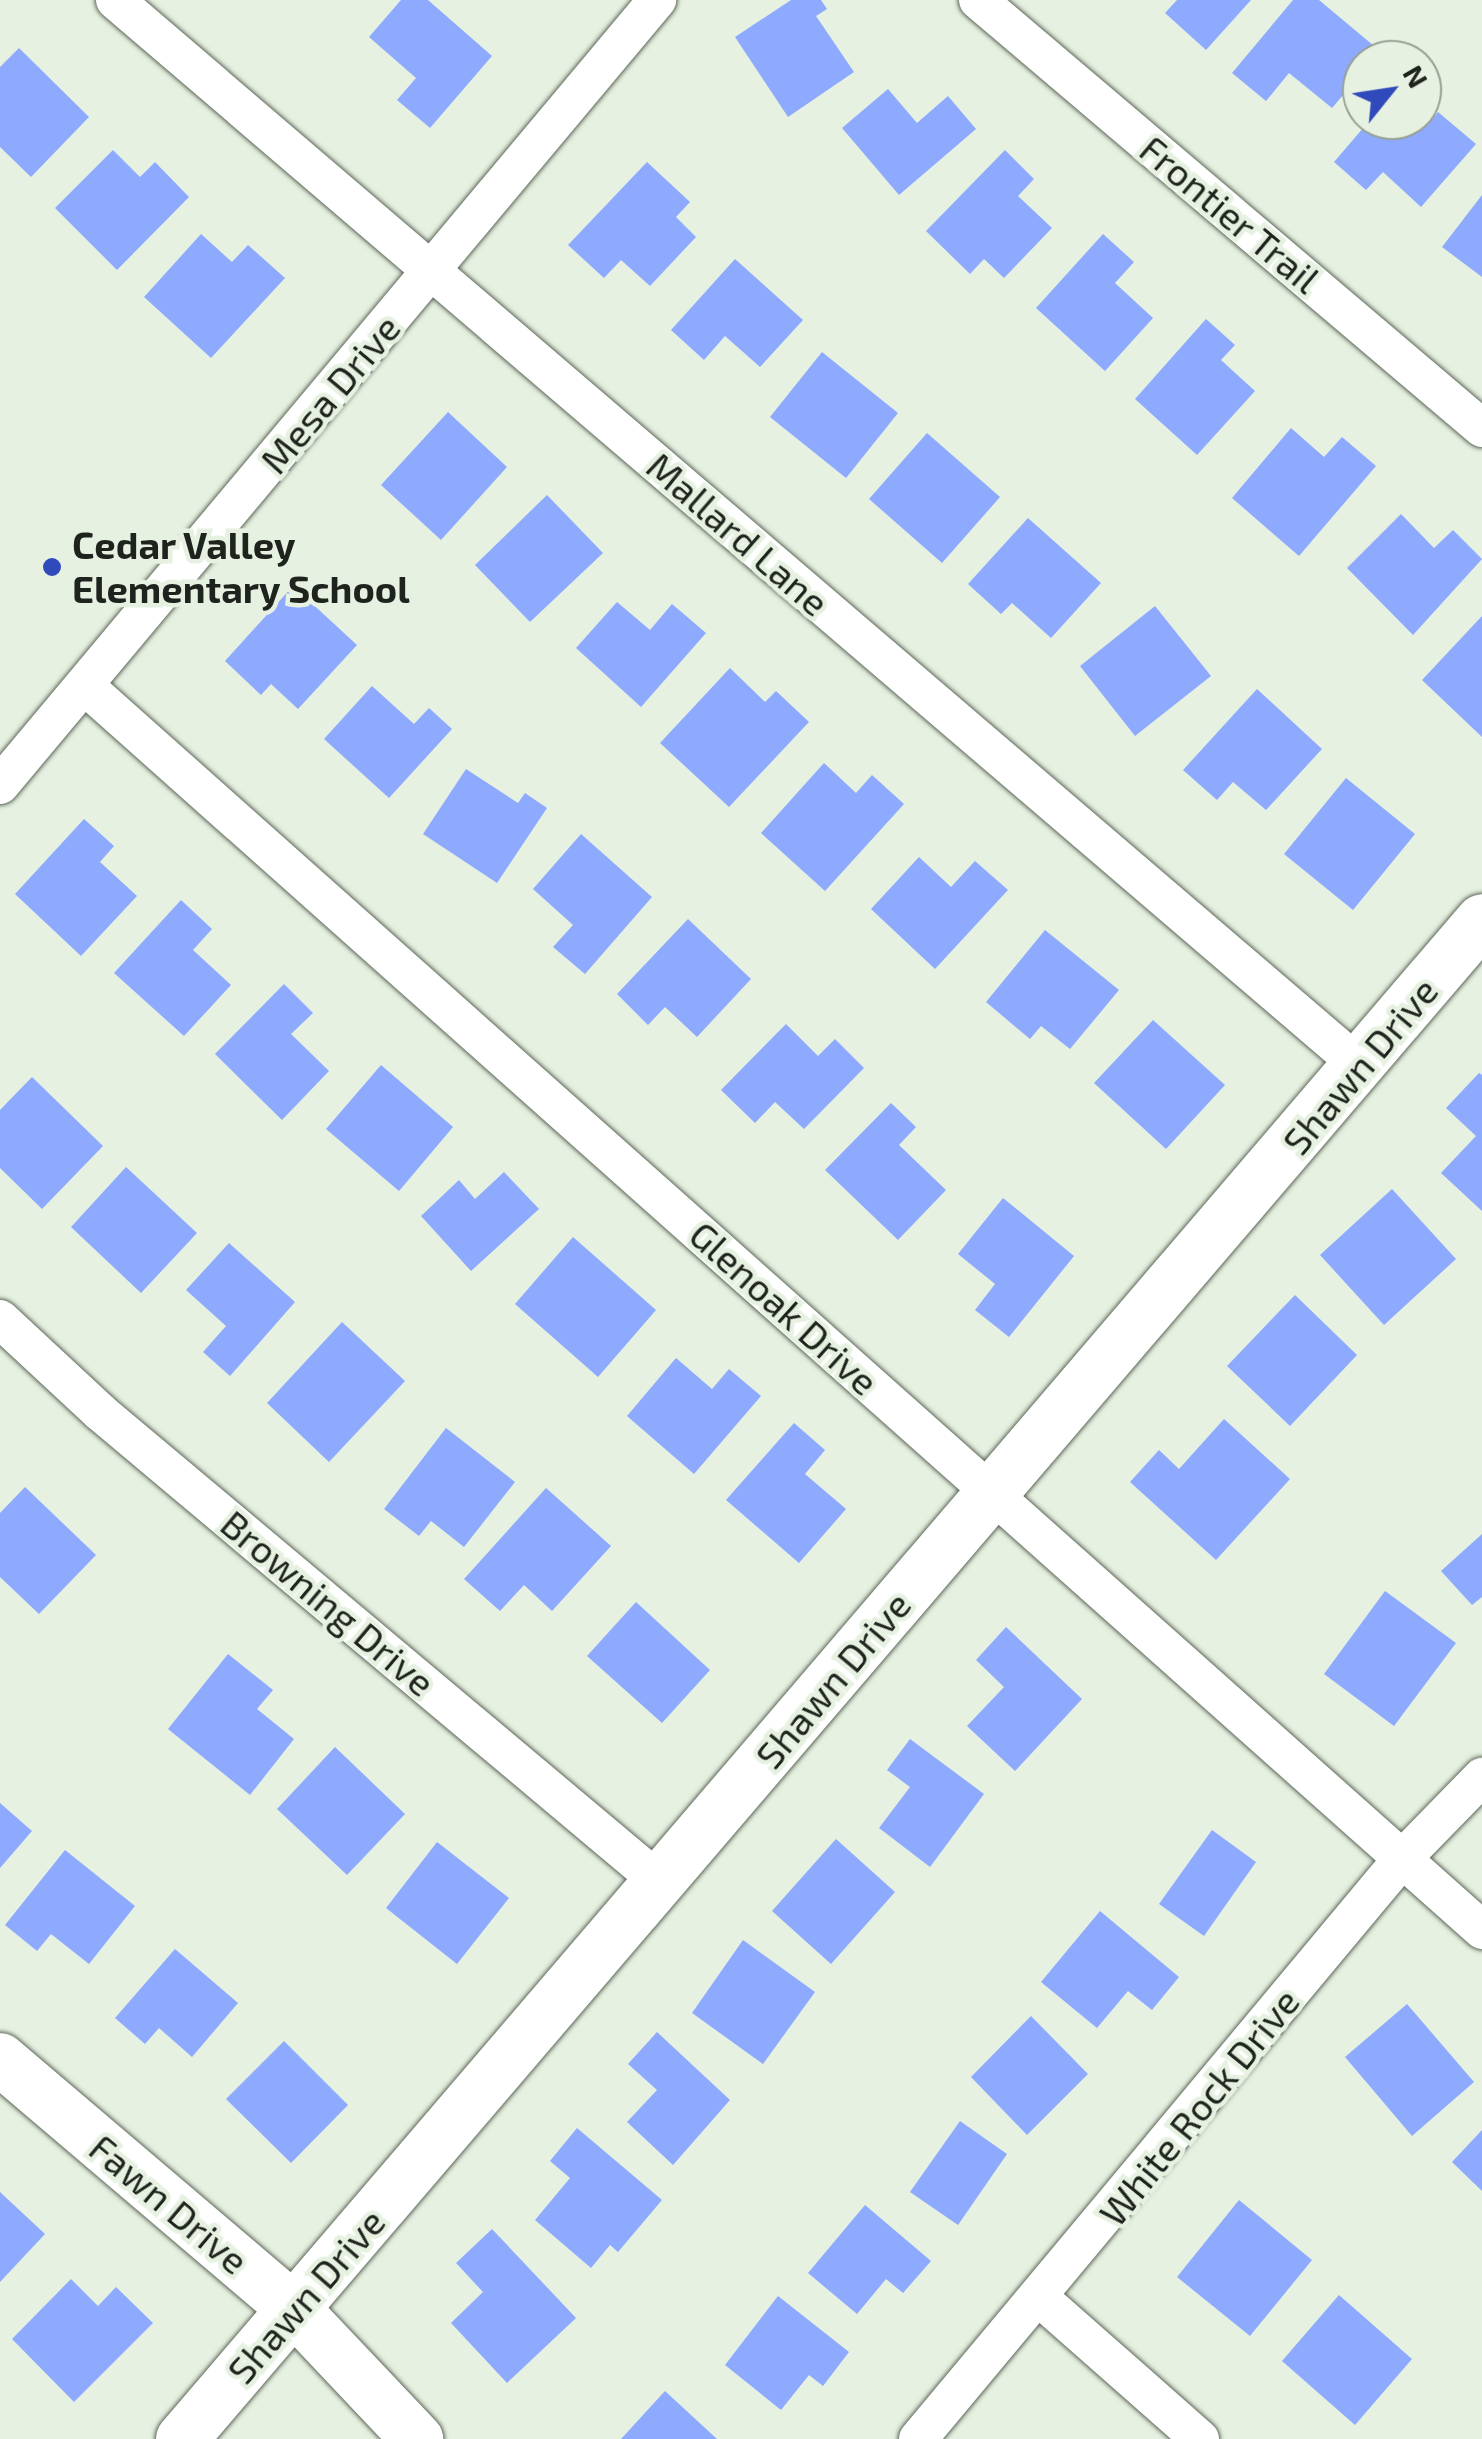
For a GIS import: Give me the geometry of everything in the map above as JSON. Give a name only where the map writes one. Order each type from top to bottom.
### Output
[{"type":"street","name":"Mallard Lane","points":[[114,0],[1362,1068]]},
{"type":"street","name":"Mesa Drive","points":[[0,786],[657,0]]},
{"type":"street","name":"Frontier Trail","points":[[978,0],[1482,428]]},
{"type":"street","name":"Glenoak Drive","points":[[85,686],[1482,1930]]},
{"type":"street","name":"Shawn Drive","points":[[182,2439],[992,1493],[1362,1068],[1482,920]]},
{"type":"street","name":"Browning Drive","points":[[0,1319],[100,1412],[660,1882]]},
{"type":"street","name":"White Rock Drive","points":[[918,2439],[1041,2299],[1402,1859],[1482,1776]]},
{"type":"street","name":"Fawn Drive","points":[[0,2060],[295,2310],[417,2439]]},
{"type":"street","points":[[1041,2299],[1200,2439]]},
{"type":"building","points":[[401,0],[428,0],[492,56],[430,128],[397,100],[416,78],[369,37]]},
{"type":"building","points":[[791,0],[821,0],[827,9],[816,16],[854,72],[788,117],[735,37]]},
{"type":"building","points":[[1177,0],[1251,0],[1206,50],[1165,13]]},
{"type":"building","points":[[1293,0],[1319,0],[1367,40],[1342,40],[1342,96],[1332,108],[1289,73],[1266,101],[1232,73]]},
{"type":"building","points":[[19,48],[89,117],[31,177],[0,147],[0,67]]},
{"type":"building","points":[[888,89],[917,123],[948,96],[976,129],[899,195],[842,128]]},
{"type":"building","points":[[1442,115],[1476,144],[1421,207],[1383,172],[1366,190],[1334,162],[1353,140],[1442,140]]},
{"type":"building","points":[[113,150],[140,177],[155,162],[189,197],[117,270],[55,208]]},
{"type":"building","points":[[1005,150],[1034,179],[1018,196],[1052,228],[1004,278],[984,259],[970,274],[926,231]]},
{"type":"building","points":[[647,162],[690,202],[676,217],[696,237],[650,286],[621,260],[604,278],[568,245]]},
{"type":"building","points":[[1482,195],[1482,277],[1442,247]]},
{"type":"building","points":[[201,234],[232,262],[248,245],[285,278],[211,358],[144,297]]},
{"type":"building","points":[[1103,234],[1134,262],[1115,283],[1153,318],[1105,371],[1036,308]]},
{"type":"building","points":[[735,259],[803,320],[760,367],[725,336],[704,360],[671,330]]},
{"type":"building","points":[[1206,319],[1235,345],[1221,360],[1255,391],[1197,455],[1135,399]]},
{"type":"building","points":[[822,352],[898,413],[846,478],[770,417]]},
{"type":"building","points":[[448,412],[507,467],[441,540],[381,485]]},
{"type":"building","points":[[1291,428],[1324,457],[1342,437],[1376,466],[1299,556],[1232,498]]},
{"type":"building","points":[[927,433],[1000,497],[942,563],[869,499]]},
{"type":"building","points":[[547,495],[603,553],[530,622],[475,565]]},
{"type":"building","points":[[1401,514],[1434,548],[1453,530],[1482,559],[1413,635],[1347,568]]},
{"type":"building","points":[[1028,518],[1101,583],[1051,638],[1012,603],[1001,614],[968,584]]},
{"type":"building","points":[[293,586],[357,645],[298,709],[271,684],[261,695],[225,661]]},
{"type":"building","points":[[617,602],[650,630],[672,604],[706,633],[641,707],[576,648]]},
{"type":"building","points":[[1155,606],[1211,676],[1135,736],[1080,666]]},
{"type":"building","points":[[1482,616],[1482,737],[1422,680]]},
{"type":"building","points":[[730,668],[765,702],[776,691],[809,722],[729,807],[660,743]]},
{"type":"building","points":[[372,686],[414,724],[429,708],[452,729],[389,798],[324,739]]},
{"type":"building","points":[[1257,689],[1322,749],[1266,810],[1233,782],[1217,800],[1183,770]]},
{"type":"building","points":[[824,763],[856,793],[872,775],[904,804],[825,891],[761,833]]},
{"type":"building","points":[[466,769],[518,803],[525,793],[547,808],[497,883],[423,834]]},
{"type":"building","points":[[1346,778],[1415,834],[1353,910],[1284,854]]},
{"type":"building","points":[[84,819],[114,846],[100,862],[137,896],[81,956],[15,894]]},
{"type":"building","points":[[581,834],[652,897],[585,974],[553,947],[573,925],[533,889]]},
{"type":"building","points":[[919,857],[951,887],[975,861],[1008,890],[935,969],[871,909]]},
{"type":"building","points":[[181,900],[212,929],[193,950],[231,985],[184,1036],[114,973]]},
{"type":"building","points":[[688,919],[751,979],[697,1037],[665,1007],[648,1025],[617,994]]},
{"type":"building","points":[[1045,930],[1119,990],[1070,1049],[1041,1026],[1030,1039],[986,1002]]},
{"type":"building","points":[[284,984],[313,1013],[291,1034],[329,1071],[282,1120],[215,1054]]},
{"type":"building","points":[[1153,1020],[1225,1085],[1166,1149],[1094,1083]]},
{"type":"building","points":[[786,1024],[818,1056],[835,1039],[864,1068],[804,1129],[775,1102],[755,1123],[721,1090]]},
{"type":"building","points":[[381,1065],[453,1127],[399,1191],[326,1129]]},
{"type":"building","points":[[1479,1073],[1482,1211],[1441,1173],[1476,1136],[1446,1108]]},
{"type":"building","points":[[32,1077],[103,1146],[42,1209],[0,1168],[0,1110]]},
{"type":"building","points":[[891,1103],[916,1127],[899,1145],[946,1190],[898,1240],[825,1170]]},
{"type":"building","points":[[126,1167],[197,1233],[141,1293],[71,1227]]},
{"type":"building","points":[[504,1172],[539,1209],[471,1271],[421,1216],[459,1180],[475,1199]]},
{"type":"building","points":[[1392,1189],[1456,1259],[1384,1325],[1320,1255]]},
{"type":"building","points":[[1003,1198],[1074,1256],[1009,1337],[975,1310],[995,1284],[958,1254]]},
{"type":"building","points":[[573,1237],[656,1310],[598,1377],[515,1304]]},
{"type":"building","points":[[229,1243],[295,1302],[230,1376],[203,1352],[226,1326],[186,1290]]},
{"type":"building","points":[[1295,1295],[1357,1355],[1290,1426],[1227,1366]]},
{"type":"building","points":[[342,1322],[405,1381],[329,1462],[267,1403]]},
{"type":"building","points":[[676,1358],[712,1389],[729,1369],[761,1396],[694,1474],[627,1416]]},
{"type":"building","points":[[1224,1419],[1290,1479],[1216,1560],[1130,1482],[1159,1450],[1179,1469]]},
{"type":"building","points":[[794,1423],[825,1450],[805,1474],[846,1509],[799,1563],[726,1500]]},
{"type":"building","points":[[446,1428],[515,1482],[464,1547],[431,1521],[419,1536],[384,1509]]},
{"type":"building","points":[[25,1487],[96,1555],[39,1614],[0,1577],[0,1513]]},
{"type":"building","points":[[546,1488],[611,1546],[552,1611],[524,1585],[500,1611],[464,1579]]},
{"type":"building","points":[[1482,1534],[1482,1597],[1472,1605],[1441,1571]]},
{"type":"building","points":[[1385,1591],[1456,1643],[1394,1726],[1324,1674]]},
{"type":"building","points":[[636,1602],[710,1670],[662,1723],[587,1656]]},
{"type":"building","points":[[1006,1627],[1082,1699],[1015,1771],[967,1726],[1004,1687],[976,1660]]},
{"type":"building","points":[[228,1654],[273,1690],[257,1709],[294,1739],[250,1795],[168,1729]]},
{"type":"building","points":[[910,1739],[984,1794],[930,1867],[879,1828],[910,1787],[887,1770]]},
{"type":"building","points":[[335,1747],[405,1814],[347,1875],[277,1809]]},
{"type":"building","points":[[0,1803],[32,1831],[0,1868]]},
{"type":"building","points":[[1212,1830],[1256,1862],[1204,1936],[1159,1904]]},
{"type":"building","points":[[836,1839],[895,1892],[831,1964],[772,1911]]},
{"type":"building","points":[[437,1842],[509,1898],[457,1964],[386,1908]]},
{"type":"building","points":[[65,1850],[135,1906],[89,1964],[51,1934],[37,1951],[5,1925]]},
{"type":"building","points":[[1100,1911],[1179,1977],[1152,2010],[1128,1991],[1097,2028],[1041,1982]]},
{"type":"building","points":[[743,1940],[815,1992],[763,2064],[692,2013]]},
{"type":"building","points":[[175,1949],[238,2003],[192,2057],[159,2028],[145,2044],[115,2018]]},
{"type":"building","points":[[1407,2004],[1474,2082],[1412,2136],[1345,2057]]},
{"type":"building","points":[[1031,2016],[1088,2074],[1027,2135],[971,2077]]},
{"type":"building","points":[[657,2032],[730,2100],[673,2165],[627,2122],[657,2090],[628,2064]]},
{"type":"building","points":[[284,2041],[348,2105],[291,2163],[226,2099]]},
{"type":"building","points":[[960,2121],[1007,2154],[958,2225],[910,2192]]},
{"type":"building","points":[[577,2128],[662,2200],[618,2252],[610,2245],[591,2268],[535,2220],[570,2178],[550,2161]]},
{"type":"building","points":[[1482,2130],[1482,2191],[1452,2162]]},
{"type":"building","points":[[0,2192],[45,2234],[0,2282]]},
{"type":"building","points":[[1239,2200],[1312,2260],[1250,2336],[1177,2277]]},
{"type":"building","points":[[865,2205],[931,2261],[903,2293],[886,2279],[857,2314],[808,2273]]},
{"type":"building","points":[[492,2229],[576,2318],[507,2383],[451,2323],[483,2292],[456,2263]]},
{"type":"building","points":[[71,2279],[98,2306],[116,2287],[153,2323],[74,2402],[12,2339]]},
{"type":"building","points":[[1339,2295],[1412,2359],[1355,2425],[1282,2361]]},
{"type":"building","points":[[778,2296],[849,2352],[823,2386],[809,2375],[781,2410],[725,2365]]},
{"type":"building","points":[[665,2391],[717,2439],[621,2439]]},
{"type":"place","name":"Cedar Valley Elementary School","points":[[52,567]]}]
